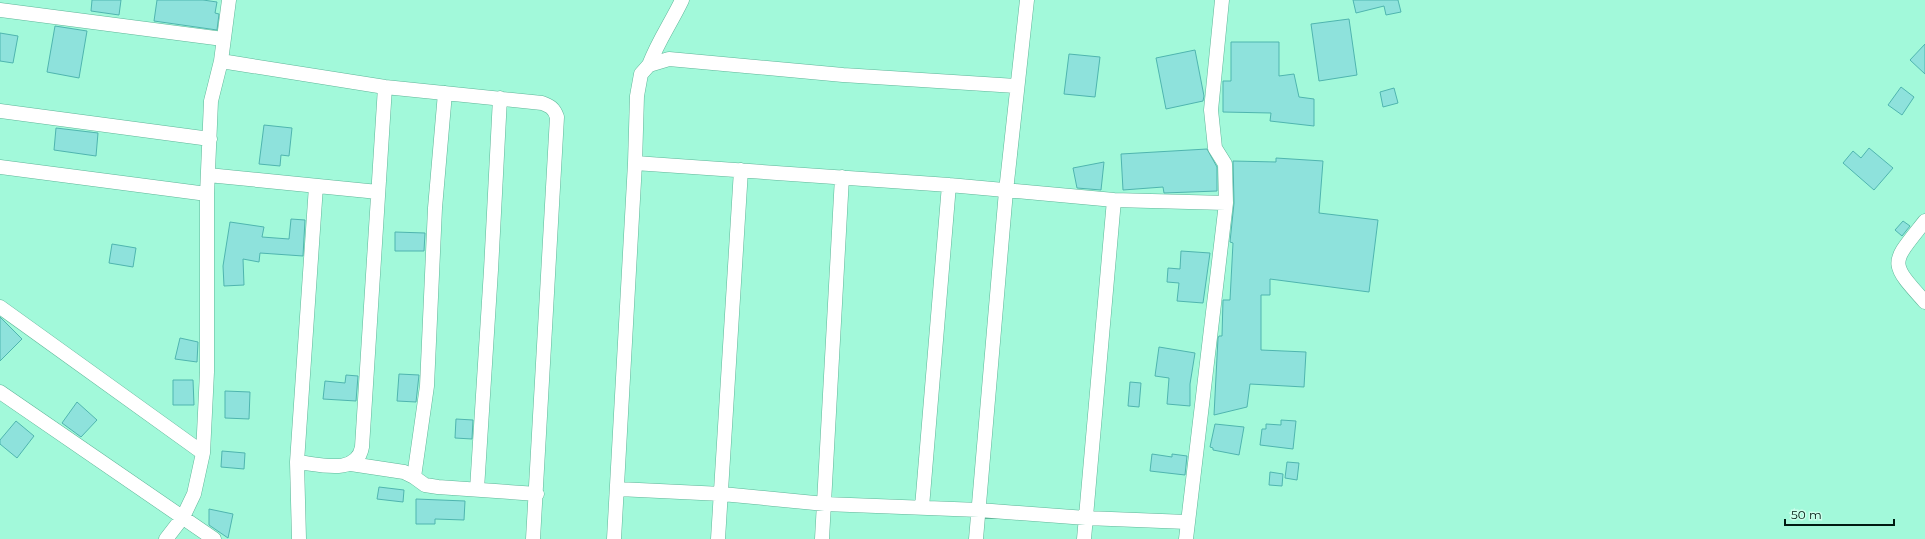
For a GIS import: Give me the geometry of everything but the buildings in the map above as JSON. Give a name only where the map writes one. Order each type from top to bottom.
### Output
[{"type":"street","points":[[166,539],[183,517],[194,494],[203,453],[207,372],[208,175],[211,101],[221,61],[229,0]]},
{"type":"street","points":[[614,539],[618,489],[635,163],[636,96],[641,74],[649,64],[656,44],[674,17],[682,0]]},
{"type":"street","points":[[976,539],[1006,191],[1016,86],[1027,0]]},
{"type":"street","points":[[1186,539],[1226,203],[1225,164],[1215,148],[1211,110],[1222,0]]},
{"type":"street","points":[[0,10],[223,39]]},
{"type":"street","points":[[649,64],[669,59],[843,75],[1016,86]]},
{"type":"street","points":[[221,61],[385,86],[542,103],[550,106],[556,117],[537,494],[533,539]]},
{"type":"street","points":[[351,464],[360,455],[362,447],[385,86]]},
{"type":"street","points":[[414,477],[427,386],[435,208],[445,93]]},
{"type":"street","points":[[477,489],[500,98]]},
{"type":"street","points":[[0,111],[210,139]]},
{"type":"street","points":[[635,163],[949,185],[1114,200],[1226,203]]},
{"type":"street","points":[[0,167],[208,194]]},
{"type":"street","points":[[718,539],[741,170]]},
{"type":"street","points":[[208,175],[378,192]]},
{"type":"street","points":[[822,539],[842,177]]},
{"type":"street","points":[[922,507],[949,185]]},
{"type":"street","points":[[299,539],[297,462],[316,186]]},
{"type":"street","points":[[1084,539],[1114,200]]},
{"type":"street","points":[[1925,221],[1902,250],[1898,259],[1898,268],[1903,277],[1925,302]]},
{"type":"street","points":[[0,307],[203,453]]},
{"type":"street","points":[[0,392],[72,443],[214,539]]},
{"type":"street","points":[[297,462],[338,466],[351,464],[404,472],[425,485],[438,487],[537,494]]},
{"type":"street","points":[[618,489],[722,494],[825,504],[922,507],[1086,518],[1187,522]]}]
